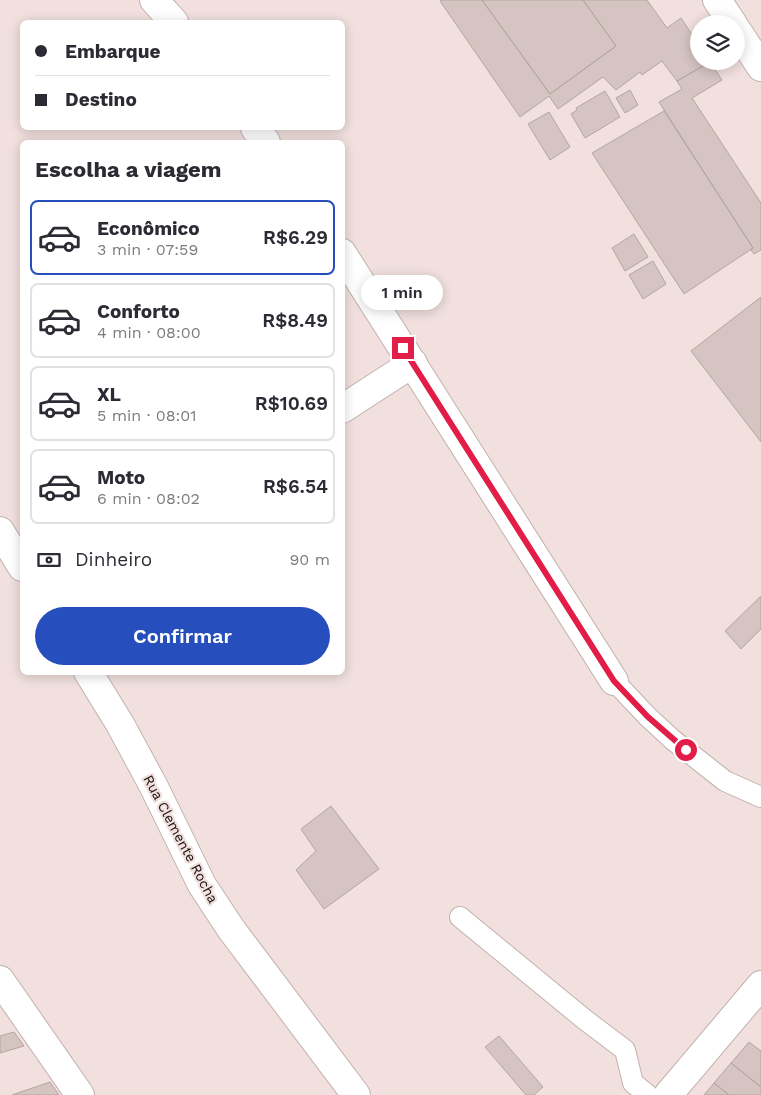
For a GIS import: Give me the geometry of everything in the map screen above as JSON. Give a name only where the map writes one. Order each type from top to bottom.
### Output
[{"type":"street","points":[[154,0],[172,20]]},
{"type":"street","points":[[717,0],[727,15]]},
{"type":"street","points":[[745,43],[761,67]]},
{"type":"street","points":[[257,130],[264,140]]},
{"type":"street","points":[[345,258],[614,681]]},
{"type":"street","points":[[345,407],[413,363]]},
{"type":"street","points":[[0,531],[20,564]]},
{"type":"street","name":"Rua Clemente Rocha","points":[[90,675],[124,732],[202,885],[230,929],[356,1095]]},
{"type":"street","points":[[0,980],[80,1095]]},
{"type":"street","points":[[668,1095],[761,985]]},
{"type":"lane","points":[[614,681],[648,717],[688,752],[725,781],[761,798]]},
{"type":"lane","points":[[460,917],[584,1019],[625,1050],[633,1083],[648,1095]]},
{"type":"building","points":[[482,0],[550,94],[616,46],[583,0],[647,0],[667,28],[681,18],[690,32],[690,70],[696,70],[677,81],[662,61],[642,75],[640,72],[616,90],[603,77],[558,109],[549,96],[520,117],[440,1]]},
{"type":"building","points":[[482,0],[583,0],[616,46],[550,94]]},
{"type":"building","points":[[696,70],[715,70],[722,80],[692,98],[761,203],[761,250],[754,254],[751,250],[753,248],[659,102],[682,89],[677,81]]},
{"type":"building","points":[[630,90],[638,105],[625,113],[616,98]]},
{"type":"building","points":[[605,91],[620,117],[585,138],[571,114],[577,110],[576,108]]},
{"type":"building","points":[[664,111],[753,248],[684,294],[592,153]]},
{"type":"building","points":[[549,112],[570,147],[550,160],[528,124]]},
{"type":"building","points":[[634,234],[648,257],[625,271],[612,248]]},
{"type":"building","points":[[653,261],[666,284],[643,299],[629,275]]},
{"type":"building","points":[[761,297],[761,442],[691,351]]},
{"type":"building","points":[[761,596],[761,629],[741,649],[725,631]]},
{"type":"building","points":[[331,806],[379,869],[324,909],[296,870],[316,851],[301,829]]},
{"type":"building","points":[[14,1032],[24,1046],[0,1053],[0,1036]]},
{"type":"building","points":[[499,1036],[543,1087],[534,1095],[526,1095],[485,1047]]},
{"type":"building","points":[[749,1042],[761,1051],[761,1087],[731,1063]]},
{"type":"building","points":[[731,1063],[761,1087],[761,1095],[729,1095],[714,1083]]},
{"type":"building","points":[[50,1082],[59,1095],[12,1095]]},
{"type":"building","points":[[714,1083],[729,1095],[704,1095]]},
{"type":"route","points":[[403,348],[614,681],[648,717],[686,750]]}]
